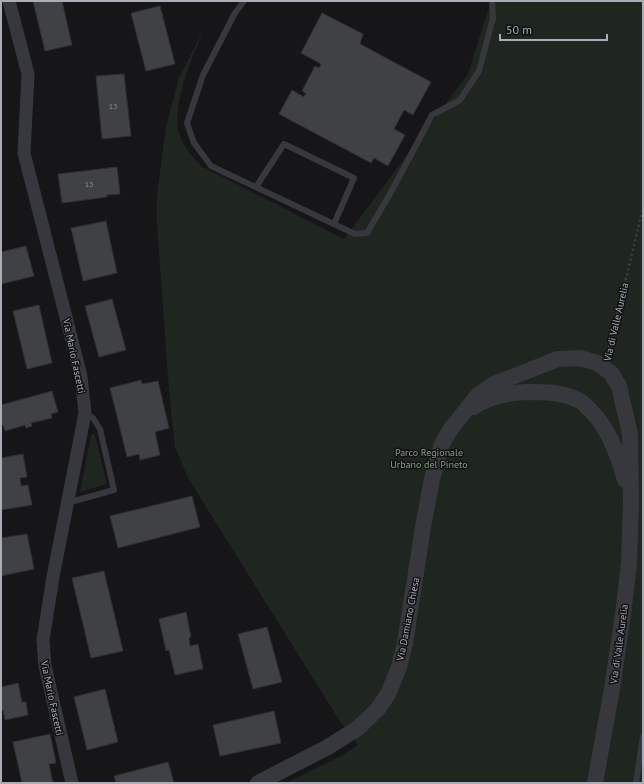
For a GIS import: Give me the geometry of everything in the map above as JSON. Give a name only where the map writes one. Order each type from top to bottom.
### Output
[{"type":"street","name":"Via Mario Fascetti","points":[[9,1],[28,74],[24,153],[81,376],[85,413],[67,503],[43,640],[45,666],[72,783]]},
{"type":"street","name":"Via Damiano Chiesa","points":[[258,783],[328,747],[358,728],[378,709],[388,694],[399,667],[405,644],[423,527],[436,463],[442,444],[450,430],[478,395],[494,384],[544,363],[558,359],[580,358],[605,367]]},
{"type":"street","name":"Via di Valle Aurelia","points":[[596,783],[624,607],[629,563],[631,503],[630,434],[619,386],[611,373],[605,367]]},
{"type":"street","name":"Via Damiano Chiesa","points":[[461,416],[477,405],[493,398],[509,394],[543,392],[560,394],[579,400]]},
{"type":"street","name":"Via di Valle Aurelia","points":[[579,400],[598,417],[608,434],[620,462],[631,503]]},
{"type":"lane","points":[[244,1],[235,13],[203,75],[187,123],[194,143],[211,166],[355,234],[367,233],[390,194],[432,115],[460,100],[479,71],[493,18],[492,1]]},
{"type":"lane","points":[[256,187],[284,144],[354,178],[334,224]]},
{"type":"lane","points":[[67,503],[114,490],[100,429],[93,418],[85,413]]},
{"type":"lane","points":[[636,783],[643,736]]},
{"type":"path","name":"Via di Valle Aurelia","points":[[605,367],[643,208]]},
{"type":"green space","name":"Parco Regionale Urbano del Pineto","points":[[491,1],[643,1],[643,783],[286,783],[341,756],[358,745],[339,720],[188,478],[175,447],[169,392],[157,224],[157,195],[166,127],[179,78],[205,27],[189,66],[180,96],[177,124],[180,136],[186,148],[201,166],[344,239],[468,74]]},
{"type":"green space","points":[[94,433],[107,484],[80,492],[91,436]]},
{"type":"building","points":[[33,1],[62,1],[72,45],[45,51]]},
{"type":"building","points":[[160,6],[175,64],[146,71],[131,13]]},
{"type":"building","points":[[322,13],[363,34],[360,44],[431,82],[413,115],[404,110],[394,129],[405,135],[388,166],[374,158],[371,163],[279,114],[292,90],[304,97],[306,93],[302,91],[315,66],[319,68],[321,64],[301,53]]},
{"type":"building","points":[[124,74],[131,136],[102,139],[96,76]]},
{"type":"building","points":[[117,167],[120,194],[62,203],[58,174]]},
{"type":"building","points":[[106,221],[117,273],[83,281],[71,228]]},
{"type":"building","points":[[26,246],[34,276],[1,284],[1,252]]},
{"type":"building","points":[[112,299],[126,350],[99,357],[85,306]]},
{"type":"building","points":[[39,305],[52,363],[27,369],[13,311]]},
{"type":"building","points":[[141,380],[142,384],[158,381],[169,428],[155,432],[160,455],[140,460],[139,454],[127,457],[110,388]]},
{"type":"building","points":[[52,391],[58,412],[51,414],[52,418],[31,423],[32,426],[26,428],[25,425],[5,431],[3,425],[1,425],[1,405]]},
{"type":"building","points":[[23,454],[27,477],[20,478],[21,486],[28,485],[32,505],[1,510],[1,458]]},
{"type":"building","points":[[192,496],[200,527],[118,548],[110,516]]},
{"type":"building","points":[[27,534],[34,569],[1,576],[1,538]]},
{"type":"building","points":[[104,571],[123,651],[91,658],[72,578]]},
{"type":"building","points":[[186,612],[191,637],[189,638],[190,646],[198,644],[203,669],[175,675],[169,650],[166,651],[159,619]]},
{"type":"building","points":[[267,627],[282,682],[253,689],[238,634]]},
{"type":"building","points":[[18,683],[22,702],[26,702],[28,715],[5,720],[3,710],[1,710],[1,687]]},
{"type":"building","points":[[105,689],[118,742],[87,750],[74,697]]},
{"type":"building","points":[[274,711],[281,743],[220,756],[213,725]]},
{"type":"building","points":[[50,734],[56,763],[49,764],[53,783],[22,783],[13,742]]},
{"type":"building","points":[[168,762],[174,783],[116,783],[114,776]]}]
